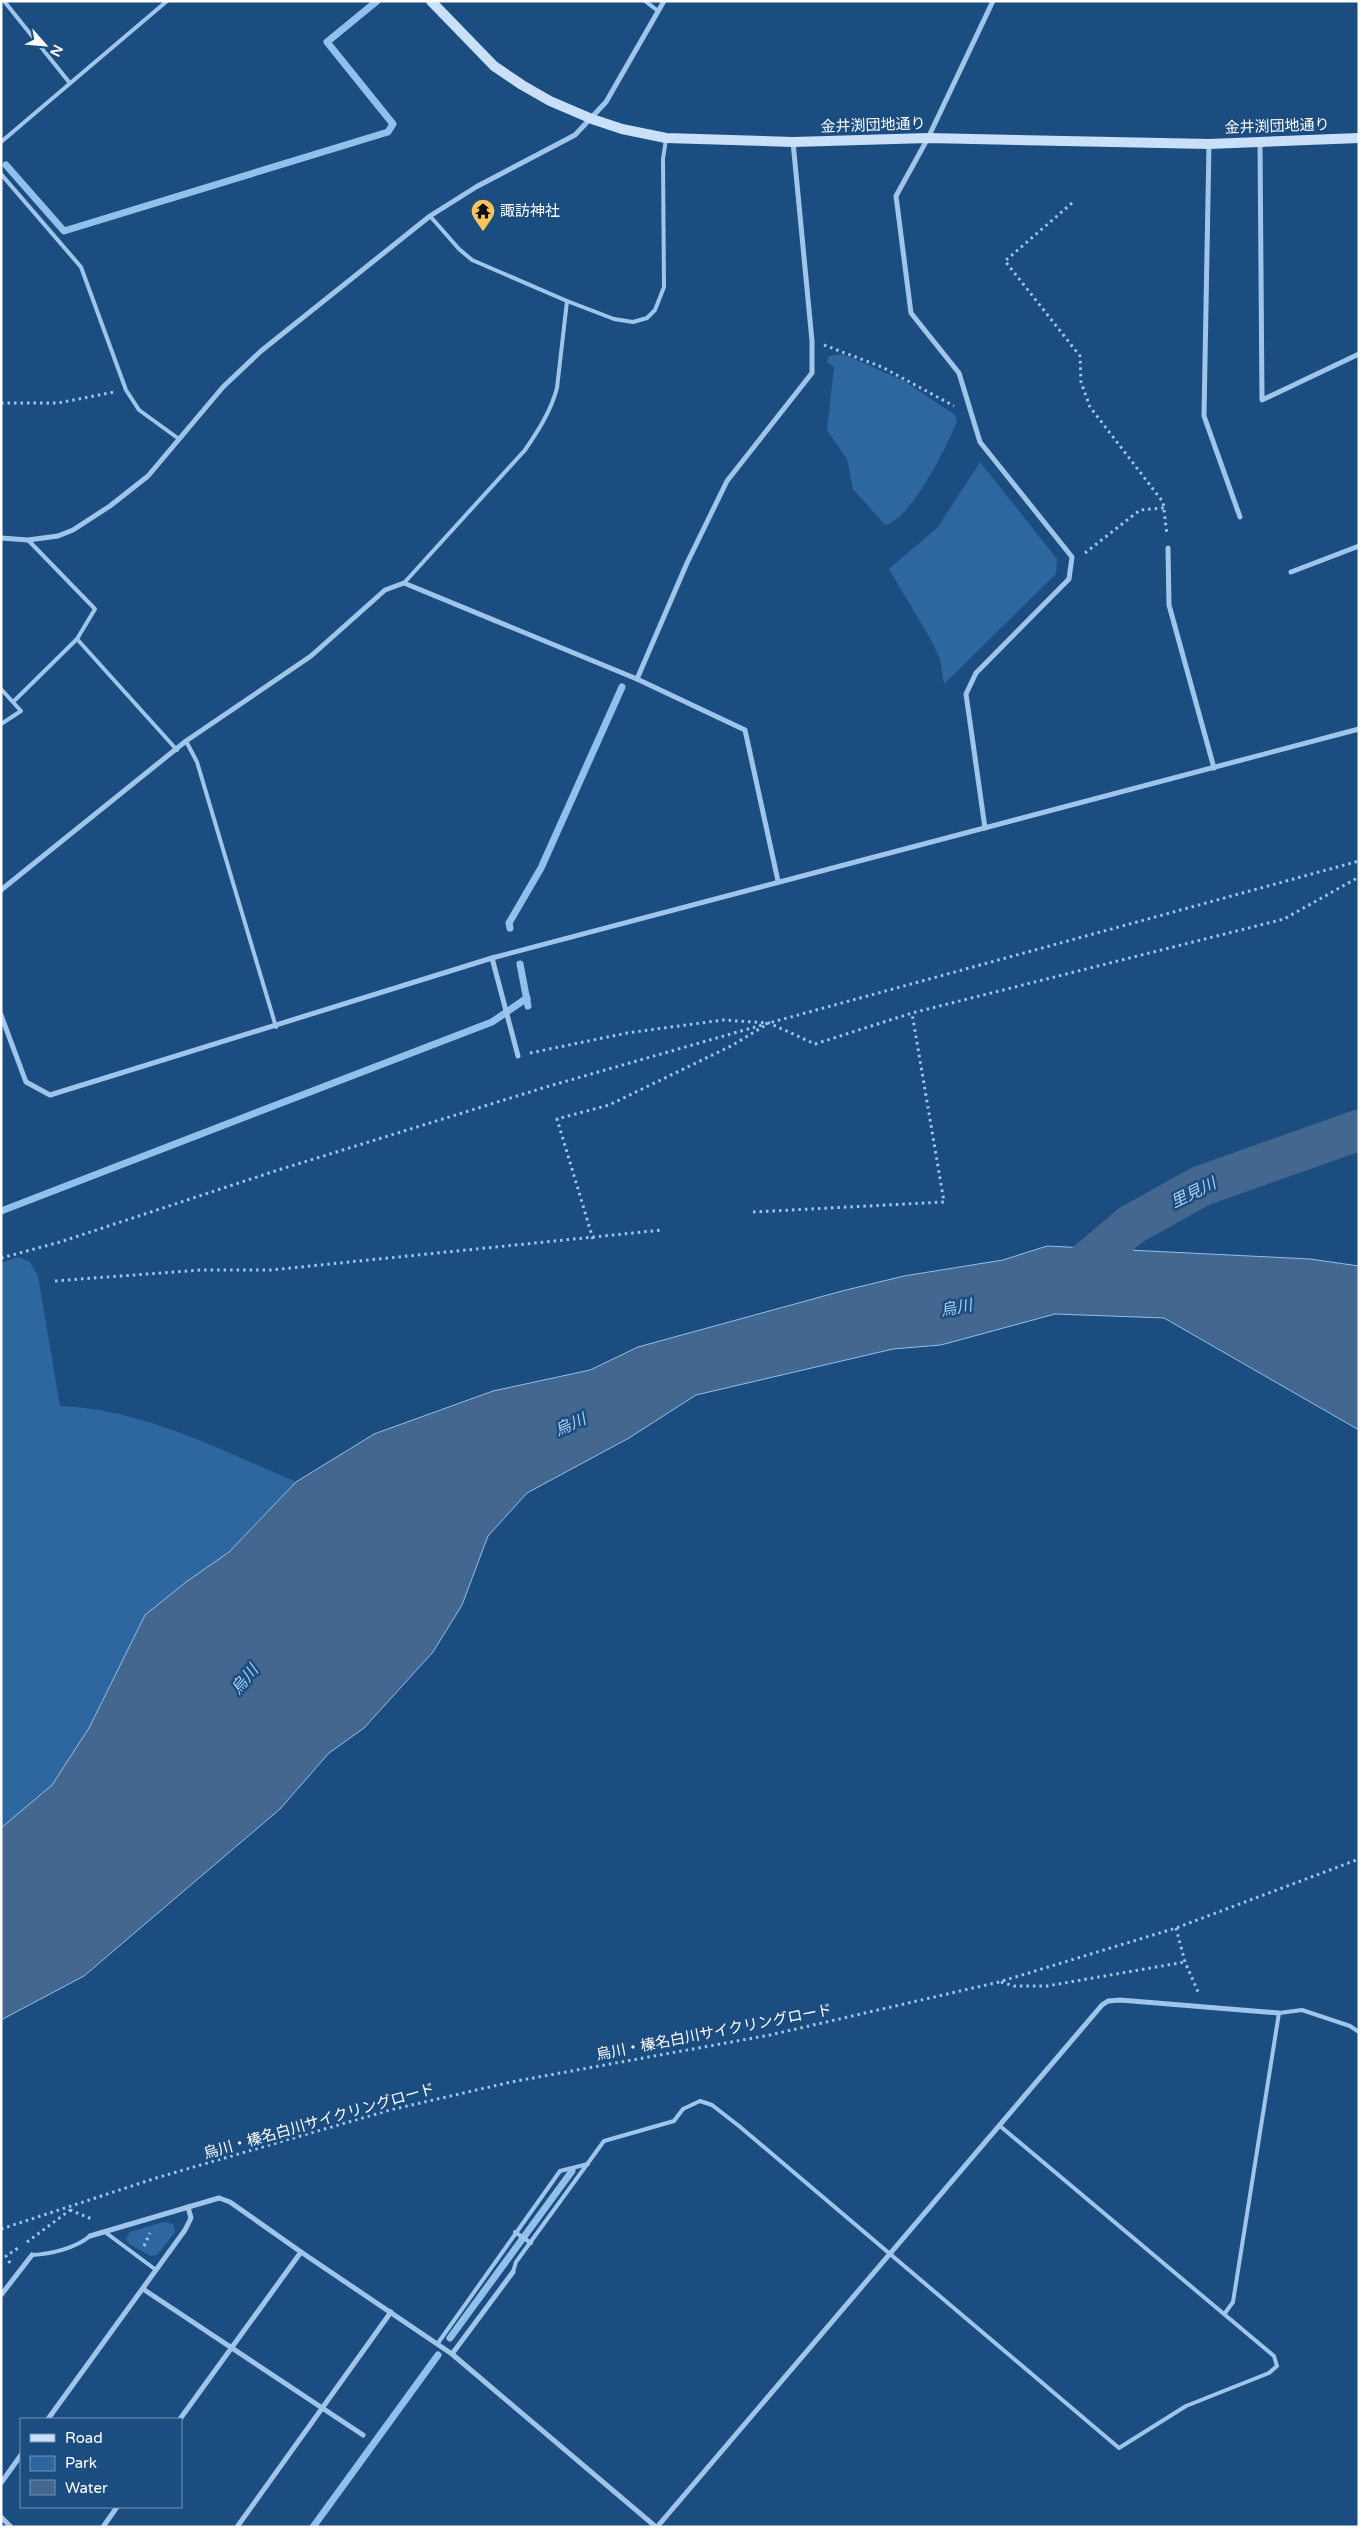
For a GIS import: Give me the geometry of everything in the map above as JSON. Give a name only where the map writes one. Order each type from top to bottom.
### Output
[{"type":"street","name":"金井渕団地通り","points":[[431,1],[494,66],[550,101],[592,119],[622,129],[666,138],[793,142],[928,138],[1209,144],[1359,138]]},
{"type":"street","points":[[1,538],[45,539],[73,530],[110,506],[148,476],[223,387],[261,351],[430,216],[476,187],[575,135],[606,102],[664,1]]},
{"type":"street","points":[[985,828],[966,694],[976,673],[1069,579],[1072,558],[980,442],[970,415],[959,373],[911,313],[896,196],[928,138],[993,1]]},
{"type":"street","points":[[637,679],[687,563],[726,481],[812,373],[812,341],[793,142]]},
{"type":"street","points":[[1260,142],[1262,400],[1359,354]]},
{"type":"street","points":[[1209,144],[1204,416],[1240,517]]},
{"type":"street","points":[[1291,572],[1359,546]]},
{"type":"street","points":[[1168,548],[1169,604],[1214,768]]},
{"type":"street","points":[[1,890],[186,741],[311,656],[385,590],[404,583],[637,679],[745,730],[778,881]]},
{"type":"street","points":[[1,1015],[26,1082],[50,1095],[276,1027],[492,958],[1359,729]]},
{"type":"street","points":[[492,958],[518,1056]]},
{"type":"street","points":[[90,2236],[219,2198],[230,2202],[301,2252],[438,2343],[656,2527],[1102,2005],[1108,2001],[1120,2000],[1279,2014]]},
{"type":"street","points":[[49,2418],[188,2224],[191,2218],[188,2206]]},
{"type":"street","points":[[181,2418],[301,2252]]},
{"type":"street","points":[[1,2295],[32,2255]]},
{"type":"street","points":[[452,2354],[512,2272]]},
{"type":"street","points":[[143,2289],[321,2409],[363,2435]]},
{"type":"street","points":[[236,2527],[391,2312]]},
{"type":"street","points":[[1,2483],[20,2457]]},
{"type":"street","points":[[103,2527],[117,2508]]},
{"type":"street","points":[[1,2516],[11,2527]]},
{"type":"lane","points":[[4,1],[69,82]]},
{"type":"lane","points":[[1,142],[69,82],[167,1]]},
{"type":"lane","points":[[645,1],[658,11]]},
{"type":"lane","points":[[430,216],[459,249],[472,260],[567,301],[614,318],[633,322],[647,318],[655,310],[664,287],[663,159],[666,138]]},
{"type":"lane","points":[[1,174],[81,267],[126,390],[139,410],[180,439]]},
{"type":"lane","points":[[404,583],[525,450],[537,433],[554,401],[557,388],[567,301]]},
{"type":"lane","points":[[14,701],[77,639],[95,609],[28,540]]},
{"type":"lane","points":[[77,639],[176,750]]},
{"type":"lane","points":[[1,689],[14,701],[21,711],[1,724]]},
{"type":"lane","points":[[186,741],[197,762],[276,1027]]},
{"type":"lane","points":[[1225,2313],[1233,2302],[1279,2014],[1302,2010],[1359,2032]]},
{"type":"lane","points":[[512,2272],[529,2242],[604,2141],[674,2121],[683,2109],[700,2101],[712,2105],[739,2126],[1119,2448],[1186,2406],[1269,2373],[1278,2366],[1274,2356],[1225,2313],[1000,2126]]},
{"type":"lane","points":[[438,2343],[560,2171],[588,2164]]},
{"type":"lane","points":[[105,2232],[156,2270]]},
{"type":"lane","points":[[517,2233],[529,2242]]},
{"type":"lane","points":[[32,2255],[45,2254],[82,2242],[90,2236]]},
{"type":"path","points":[[1072,203],[1005,261],[1080,356],[1081,382],[1090,407],[1163,502],[1168,548]]},
{"type":"path","points":[[812,341],[882,367],[970,415]]},
{"type":"path","points":[[1,403],[58,403],[126,390]]},
{"type":"path","points":[[1072,558],[1088,552],[1140,510],[1163,508],[1165,511]]},
{"type":"path","points":[[1,1258],[60,1242],[284,1168],[546,1087],[770,1023],[1359,861]]},
{"type":"path","points":[[518,1056],[671,1026],[723,1020],[770,1023],[816,1044],[912,1013],[1284,919],[1359,877]]},
{"type":"path","points":[[753,1212],[944,1202],[912,1013]]},
{"type":"path","points":[[593,1239],[557,1120],[609,1105],[731,1046],[770,1023]]},
{"type":"path","points":[[55,1281],[200,1270],[271,1270],[593,1239],[662,1230]]},
{"type":"path","name":"烏川・榛名白川サイクリングロード","points":[[1,2229],[156,2178],[390,2110],[511,2082],[770,2035],[999,1982],[1176,1928],[1359,1859]]},
{"type":"path","points":[[1176,1928],[1185,1962],[1201,1999],[1201,2007]]},
{"type":"path","points":[[999,1982],[1014,1986],[1047,1986],[1185,1962]]},
{"type":"path","points":[[69,2208],[101,2223]]},
{"type":"path","name":"烏川・榛名白川サイクリングロード","points":[[11,2264],[6,2256],[69,2208]]},
{"type":"path","points":[[136,2256],[149,2235],[148,2218]]},
{"type":"green space","points":[[843,354],[904,381],[955,415],[957,422],[937,464],[917,496],[895,520],[885,525],[853,489],[847,459],[827,430],[834,367],[827,362],[829,356]]},
{"type":"green space","points":[[980,462],[1057,559],[1056,574],[944,684],[940,659],[931,640],[889,569],[938,527]]},
{"type":"green space","points":[[18,1257],[30,1262],[38,1276],[60,1406],[91,1409],[151,1423],[181,1433],[296,1482],[229,1552],[186,1582],[145,1615],[89,1728],[52,1785],[1,1828],[1,1263]]},
{"type":"green space","points":[[163,2222],[173,2224],[175,2232],[157,2255],[150,2256],[128,2243],[126,2239],[130,2232]]},
{"type":"water","name":"烏川","points":[[1047,1246],[1310,1259],[1359,1266],[1359,1430],[1164,1318],[1055,1314],[941,1345],[893,1349],[696,1395],[629,1438],[527,1493],[488,1536],[462,1605],[433,1652],[364,1728],[329,1753],[280,1809],[84,1976],[1,2020],[1,1828],[52,1785],[89,1728],[145,1615],[186,1582],[229,1552],[296,1482],[374,1434],[493,1391],[590,1370],[638,1347],[842,1291],[904,1276],[1003,1260]]},
{"type":"waterway","points":[[6,165],[64,231],[388,132],[393,124],[327,42],[377,1]]},
{"type":"waterway","points":[[510,928],[509,923],[541,868],[622,687]]},
{"type":"waterway","points":[[520,964],[528,1006]]},
{"type":"waterway","points":[[1,1211],[492,1022],[527,998]]},
{"type":"waterway","name":"里見川","points":[[1060,1285],[1131,1225],[1201,1186],[1359,1130]]},
{"type":"waterway","points":[[450,2338],[572,2171]]},
{"type":"waterway","points":[[313,2527],[438,2355]]},
{"type":"place","name":"諏訪神社","points":[[483,232]]}]
